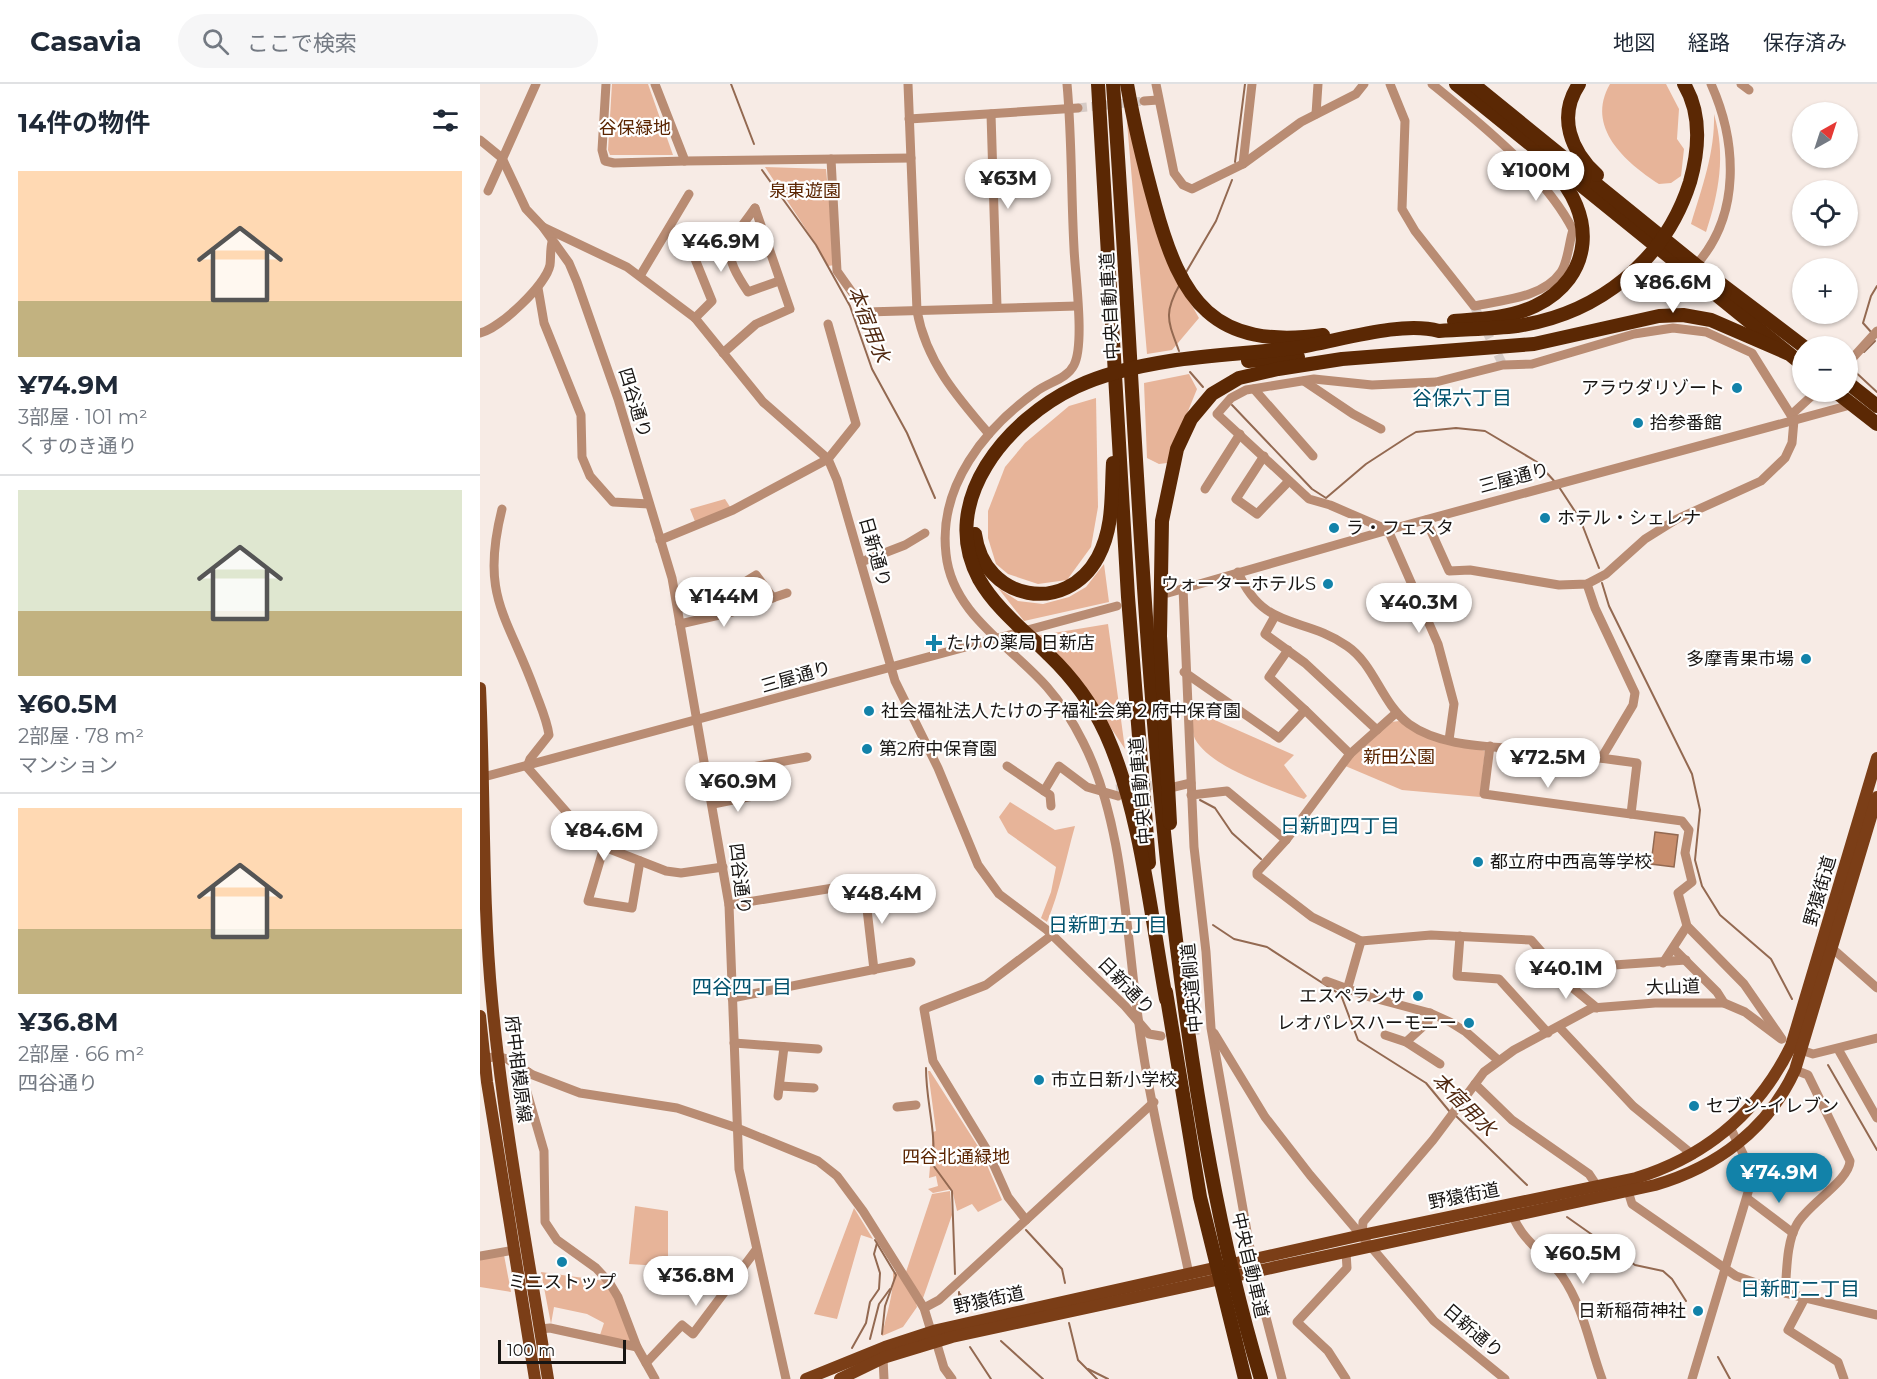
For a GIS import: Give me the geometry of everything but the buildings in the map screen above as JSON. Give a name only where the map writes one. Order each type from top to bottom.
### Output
[{"type":"highway","name":"中央自動車道","points":[[1098,84],[1118,391],[1128,597],[1147,842],[1166,999],[1196,1173],[1214,1257],[1245,1379]]},
{"type":"highway","name":"中央自動車道","points":[[1113,84],[1155,748],[1184,1002],[1211,1170],[1228,1252],[1261,1379]]},
{"type":"highway","points":[[1127,84],[1151,191],[1178,273],[1186,287],[1208,314],[1230,327],[1247,333],[1272,337],[1316,336],[1354,330],[1366,333]]},
{"type":"highway","points":[[1456,84],[1792,357]]},
{"type":"highway","points":[[1473,84],[1696,265],[1792,338]]},
{"type":"highway","points":[[1579,84],[1569,107],[1570,136],[1579,156],[1602,180],[1608,194]]},
{"type":"highway","points":[[1674,228],[1688,186],[1697,144],[1696,117],[1684,84]]},
{"type":"highway","points":[[1481,348],[1528,332],[1558,326],[1589,314],[1626,290],[1646,266],[1674,228],[1695,192],[1705,148],[1704,111],[1694,84]]},
{"type":"highway","points":[[1430,328],[1438,322],[1493,317],[1533,307],[1557,291],[1574,271],[1583,244],[1580,214],[1570,192],[1542,153]]},
{"type":"highway","points":[[1166,999],[1130,806],[1114,754],[1100,723],[1080,690],[997,605],[978,578],[968,549],[967,526],[974,490],[987,465],[1007,438],[1032,413],[1074,388],[1121,371],[1173,360],[1316,344],[1366,333],[1430,328],[1439,331],[1506,327],[1554,318],[1610,292],[1646,266]]},
{"type":"highway","points":[[1184,1002],[1160,636],[1162,521],[1173,463],[1191,419],[1207,399],[1228,384],[1261,372],[1342,359],[1541,343],[1646,317],[1683,315],[1724,324],[1787,353]]},
{"type":"highway","points":[[1118,391],[1110,522],[1098,556],[1082,577],[1061,590],[1034,594],[1005,584],[985,565],[979,553],[974,531],[979,500],[1001,457],[1031,424],[1050,410],[1092,388],[1164,369],[1310,356],[1342,359]]},
{"type":"highway","points":[[1858,390],[1875,402]]},
{"type":"highway","points":[[1849,402],[1877,424]]},
{"type":"main road","name":"府中相模原線","points":[[480,688],[487,933],[497,1056],[515,1210],[514,1250],[536,1379]]},
{"type":"main road","name":"野猿街道","points":[[806,1379],[933,1336],[1189,1274],[1346,1252],[1628,1191],[1691,1173],[1719,1158],[1740,1142],[1776,1104],[1795,1070],[1792,1046],[1877,758]]},
{"type":"main road","name":"野猿街道","points":[[840,1379],[933,1336],[1253,1265],[1362,1235],[1654,1173],[1693,1155],[1731,1129],[1761,1096],[1792,1046],[1833,949],[1877,797]]},
{"type":"main road","name":"府中相模原線","points":[[480,1016],[482,1059],[540,1329],[548,1379]]},
{"type":"street","points":[[488,191],[536,84]]},
{"type":"street","points":[[606,84],[602,150],[605,161],[614,163],[747,158],[911,158]]},
{"type":"street","points":[[655,84],[685,161]]},
{"type":"street","points":[[908,84],[917,311],[921,330],[935,365],[989,434]]},
{"type":"street","points":[[1067,84],[1074,109],[1078,350],[1073,368],[1066,375],[1032,394],[989,434],[976,450],[953,489],[945,534],[946,557],[965,604],[994,637],[1047,686],[1067,713],[1083,742],[1103,793],[1120,874],[1138,1018],[1189,1274]]},
{"type":"street","points":[[1156,84],[1174,172],[1183,185],[1192,189],[1243,164],[1316,114],[1356,94],[1364,84]]},
{"type":"street","points":[[1243,164],[1252,84]]},
{"type":"street","points":[[1316,114],[1318,84]]},
{"type":"street","points":[[1390,84],[1405,121],[1402,209],[1415,231],[1474,306],[1524,296],[1545,286],[1562,271],[1573,230],[1563,211],[1487,129],[1432,84]]},
{"type":"street","points":[[1696,265],[1707,253],[1721,225],[1731,165],[1726,125],[1711,84]]},
{"type":"street","points":[[1144,101],[1158,100]]},
{"type":"street","points":[[909,119],[1074,109]]},
{"type":"street","points":[[991,114],[997,307]]},
{"type":"street","name":"日新通り","points":[[480,140],[502,159],[526,209],[543,227],[627,267],[695,318],[772,411],[828,459],[837,480],[891,668],[938,768],[978,865],[999,894],[1053,935],[1138,1018],[1149,1034],[1161,1036]]},
{"type":"street","points":[[831,159],[837,271],[866,312],[1077,306]]},
{"type":"street","points":[[640,276],[689,194]]},
{"type":"street","points":[[723,353],[756,324],[789,309],[755,208],[736,235],[729,250],[730,262],[748,292],[779,280]]},
{"type":"street","name":"四谷通り","points":[[543,227],[569,263],[578,282],[672,578],[729,905],[739,1169],[786,1379]]},
{"type":"street","points":[[480,333],[497,324],[538,288],[550,266],[552,242]]},
{"type":"street","points":[[695,318],[712,301],[695,259],[701,251],[729,250]]},
{"type":"street","points":[[538,288],[544,324],[581,415],[582,457],[590,476],[613,502],[649,504]]},
{"type":"street","points":[[660,540],[733,510],[828,459],[856,424],[828,324]]},
{"type":"street","points":[[1426,520],[1449,571],[1470,570],[1559,585],[1587,584],[1606,574],[1645,539],[1677,519],[1761,481],[1785,458],[1792,443],[1792,417],[1752,353],[1706,332],[1683,328],[1634,334],[1532,364],[1503,365],[1436,382],[1372,385],[1314,380],[1254,389],[1231,398],[1217,414],[1289,482],[1314,503],[1330,505],[1388,530],[1438,644],[1454,704],[1449,740]]},
{"type":"street","points":[[1858,352],[1877,331]]},
{"type":"street","points":[[1304,381],[1353,414],[1381,429]]},
{"type":"street","points":[[1254,389],[1313,456]]},
{"type":"street","points":[[1792,417],[1806,402]]},
{"type":"street","name":"三屋通り","points":[[1168,593],[1792,417],[1875,402]]},
{"type":"street","points":[[1205,489],[1240,434]]},
{"type":"street","points":[[1264,456],[1236,499],[1257,514],[1289,482]]},
{"type":"street","points":[[502,509],[492,556],[495,597],[530,678],[549,735],[530,759],[527,767],[569,815],[579,834],[604,847],[666,871],[681,873],[723,867]]},
{"type":"street","points":[[861,562],[905,545],[925,533]]},
{"type":"street","points":[[1238,572],[1253,600],[1275,616],[1347,646],[1363,662],[1396,713],[1419,731],[1449,740],[1637,763],[1631,814]]},
{"type":"street","points":[[732,612],[725,594],[756,575],[773,598]]},
{"type":"street","points":[[1587,584],[1594,608],[1635,693],[1633,705],[1602,758]]},
{"type":"street","name":"中央道側道","points":[[1183,588],[1184,672],[1191,795],[1211,1028],[1253,1265],[1282,1379]]},
{"type":"street","points":[[680,624],[732,612],[787,593]]},
{"type":"street","name":"三屋通り","points":[[482,778],[891,668],[994,637],[1117,606]]},
{"type":"street","points":[[1275,616],[1265,634],[1305,663],[1377,730]]},
{"type":"street","points":[[1288,650],[1269,677],[1350,754]]},
{"type":"street","points":[[1184,672],[1279,738],[1305,711]]},
{"type":"street","points":[[1396,713],[1350,754],[1286,840],[1257,872],[1257,875],[1312,916],[1361,941],[1431,935],[1531,940],[1556,969],[1597,1008]]},
{"type":"street","points":[[1490,746],[1484,794],[1682,821],[1689,830],[1685,853],[1692,882],[1678,893],[1687,926],[1744,984],[1792,1046],[1813,1054],[1877,1038]]},
{"type":"street","points":[[708,775],[807,757]]},
{"type":"street","points":[[1007,766],[1050,795],[1051,806]]},
{"type":"street","points":[[1044,791],[1059,766],[1087,787],[1103,793],[1117,792]]},
{"type":"street","points":[[1174,785],[1191,783]]},
{"type":"street","points":[[1191,795],[1227,791],[1286,840]]},
{"type":"street","points":[[713,804],[758,795]]},
{"type":"street","points":[[604,847],[588,902],[632,908],[640,861]]},
{"type":"street","points":[[729,905],[864,883],[874,969]]},
{"type":"street","points":[[1664,963],[1687,926]]},
{"type":"street","points":[[1026,1220],[1008,1197],[987,1150],[933,1061],[924,1009],[986,985],[1053,935]]},
{"type":"street","points":[[1460,936],[1457,976],[1499,978],[1548,1033]]},
{"type":"street","points":[[1347,990],[1361,941]]},
{"type":"street","points":[[1674,949],[1717,992],[1724,1003]]},
{"type":"street","points":[[1833,949],[1877,988]]},
{"type":"street","points":[[1556,969],[1686,960]]},
{"type":"street","points":[[732,998],[911,962]]},
{"type":"street","points":[[1326,981],[1347,990],[1430,1013],[1466,1032],[1498,1060]]},
{"type":"street","name":"大山道","points":[[1362,1235],[1363,1222],[1484,1072],[1498,1060],[1560,1028],[1592,1008],[1724,1003],[1745,1012],[1771,1034],[1792,1046]]},
{"type":"street","points":[[1406,1042],[1428,1022],[1430,1013]]},
{"type":"street","points":[[1199,1030],[1211,1028]]},
{"type":"street","name":"日新通り","points":[[1211,1028],[1265,1117],[1310,1175],[1434,1321],[1505,1379]]},
{"type":"street","points":[[1560,1028],[1633,1106],[1693,1155]]},
{"type":"street","points":[[1385,1035],[1406,1042],[1440,1064]]},
{"type":"street","points":[[734,1043],[818,1049]]},
{"type":"street","points":[[778,1096],[784,1047]]},
{"type":"street","points":[[1838,1049],[1877,1118]]},
{"type":"street","points":[[482,1059],[497,1056],[514,1062],[528,1072],[580,1093],[677,1107],[737,1128],[818,1161],[837,1176],[868,1218],[924,1308],[945,1368],[952,1379]]},
{"type":"street","points":[[1785,1293],[1793,1233],[1810,1208],[1850,1167],[1850,1161],[1808,1075],[1795,1070]]},
{"type":"street","points":[[528,1072],[524,1082],[544,1151],[545,1222],[557,1240],[596,1268],[609,1282],[618,1297],[636,1347],[655,1379]]},
{"type":"street","points":[[1475,1084],[1512,1120],[1588,1174],[1597,1186]]},
{"type":"street","points":[[780,1086],[814,1088]]},
{"type":"street","points":[[924,1308],[939,1300],[1154,1102]]},
{"type":"street","points":[[897,1107],[916,1105]]},
{"type":"street","points":[[1692,1379],[1748,1199],[1749,1179],[1740,1142],[1731,1129]]},
{"type":"street","points":[[1628,1191],[1632,1204],[1726,1270],[1753,1284],[1877,1315]]},
{"type":"street","points":[[1748,1199],[1793,1233]]},
{"type":"street","points":[[1512,1216],[1518,1230],[1561,1275],[1576,1299],[1602,1379]]},
{"type":"street","points":[[480,1256],[514,1250]]},
{"type":"street","points":[[646,1363],[682,1325],[693,1334],[756,1250]]},
{"type":"street","points":[[1346,1252],[1347,1268],[1297,1322],[1328,1351],[1346,1379]]},
{"type":"street","points":[[1805,1298],[1788,1330],[1839,1362],[1844,1379]]},
{"type":"street","points":[[540,1329],[550,1328],[636,1347]]},
{"type":"street","points":[[883,1358],[884,1379]]},
{"type":"green space","name":"谷保緑地","points":[[612,84],[648,84],[673,155],[610,155],[608,150]]},
{"type":"green space","points":[[1610,84],[1666,84],[1679,109],[1677,139],[1684,149],[1681,176],[1671,183],[1659,184],[1646,175],[1633,165],[1612,142],[1602,115],[1604,100]]},
{"type":"green space","points":[[1126,111],[1178,281],[1199,318],[1172,350],[1147,354]]},
{"type":"green space","points":[[1714,114],[1720,144],[1719,174],[1706,232],[1691,224],[1710,156]]},
{"type":"green space","name":"泉東遊園","points":[[765,167],[826,169],[835,265],[828,266]]},
{"type":"green space","points":[[1189,374],[1197,389],[1167,463],[1159,464],[1147,458],[1144,383]]},
{"type":"green space","points":[[1096,398],[1098,507],[1091,547],[1067,580],[1038,584],[1008,574],[996,564],[988,538],[988,511],[1005,467],[1025,443],[1069,406]]},
{"type":"green space","points":[[725,499],[732,510],[696,524],[690,509]]},
{"type":"green space","points":[[1104,564],[1109,602],[1024,621],[998,588],[1018,601],[1043,604],[1069,597],[1086,587]]},
{"type":"green space","points":[[1108,624],[1125,749],[1087,692],[1035,636]]},
{"type":"green space","points":[[1192,703],[1208,717],[1294,755],[1284,765],[1307,796],[1304,799],[1261,783],[1215,759],[1195,739]]},
{"type":"green space","name":"新田公園","points":[[1399,721],[1485,751],[1480,797],[1402,790],[1343,765],[1391,722]]},
{"type":"green space","points":[[1010,802],[1055,830],[1075,826],[1047,922],[1041,918],[1051,892],[1056,867],[1008,833],[999,817]]},
{"type":"green space","name":"四谷北通緑地","points":[[928,1071],[981,1151],[1002,1200],[978,1212],[972,1204],[957,1211],[952,1189],[933,1193],[928,1189],[938,1186],[936,1176],[929,1178],[933,1132],[936,1131]]},
{"type":"green space","points":[[950,1191],[952,1215],[922,1301],[906,1272],[932,1194]]},
{"type":"green space","points":[[635,1206],[668,1211],[668,1281],[660,1280],[660,1266],[629,1264]]},
{"type":"green space","points":[[854,1208],[873,1239],[861,1235],[837,1319],[814,1314]]},
{"type":"green space","points":[[504,1255],[511,1292],[480,1287],[480,1260]]},
{"type":"green space","points":[[898,1271],[914,1295],[917,1307],[903,1327],[882,1336],[891,1297],[893,1273]]},
{"type":"green space","points":[[541,1272],[605,1281],[616,1299],[632,1342],[600,1335],[604,1323],[587,1314],[554,1307],[551,1324]]},
{"type":"shaded area","points":[[1655,832],[1678,835],[1674,867],[1651,864]]},
{"type":"waterway","name":"本宿用水","points":[[731,84],[754,144]]},
{"type":"waterway","points":[[1235,162],[1245,84]]},
{"type":"waterway","name":"本宿用水","points":[[762,170],[816,245],[850,306],[872,369],[907,433],[935,498]]},
{"type":"waterway","points":[[1185,274],[1216,221],[1232,180]]},
{"type":"waterway","points":[[1179,351],[1170,325],[1169,310],[1180,284]]},
{"type":"waterway","points":[[1872,333],[1863,323],[1871,296],[1877,286]]},
{"type":"waterway","points":[[1864,352],[1875,341]]},
{"type":"waterway","points":[[1190,372],[1203,387]]},
{"type":"waterway","points":[[1858,374],[1877,392]]},
{"type":"waterway","points":[[1232,405],[1312,489],[1326,498],[1366,464],[1416,432],[1456,428],[1485,431],[1537,462],[1556,483]]},
{"type":"waterway","points":[[1559,487],[1580,519],[1599,568]]},
{"type":"waterway","points":[[1602,583],[1609,606],[1692,774],[1700,810],[1695,860],[1702,886],[1720,915],[1771,959],[1792,999]]},
{"type":"waterway","points":[[1200,800],[1215,808],[1232,833],[1261,859]]},
{"type":"waterway","name":"本宿用水","points":[[1213,925],[1234,939],[1267,947],[1341,995],[1358,1040],[1426,1083],[1450,1112]]},
{"type":"waterway","points":[[1828,1065],[1877,1150]]},
{"type":"waterway","points":[[926,1068],[934,1151],[933,1165],[952,1191],[955,1274]]},
{"type":"waterway","name":"本宿用水","points":[[1455,1115],[1527,1185]]},
{"type":"waterway","name":"本宿用水","points":[[1567,1217],[1635,1265],[1663,1271],[1672,1279],[1686,1301]]},
{"type":"waterway","points":[[1026,1230],[1062,1269],[1065,1283]]},
{"type":"waterway","points":[[875,1240],[896,1275],[885,1306],[882,1334]]},
{"type":"waterway","points":[[852,1348],[866,1323],[870,1302],[879,1289],[880,1273],[874,1254],[877,1243]]},
{"type":"waterway","points":[[870,1339],[879,1304],[890,1289]]},
{"type":"waterway","points":[[959,1292],[959,1309]]},
{"type":"waterway","points":[[960,1294],[967,1307]]},
{"type":"waterway","points":[[1069,1323],[1078,1360],[1097,1379]]},
{"type":"waterway","points":[[1001,1341],[1043,1379]]},
{"type":"waterway","points":[[970,1347],[991,1379]]},
{"type":"waterway","name":"本宿用水","points":[[1718,1357],[1730,1379]]},
{"type":"waterway","points":[[1088,1369],[1108,1379]]},
{"type":"tunnel","points":[[1078,108],[1144,101]]},
{"type":"tunnel","points":[[1474,306],[1503,365]]},
{"type":"tunnel","points":[[1116,789],[1165,784]]},
{"type":"tunnel","points":[[1169,1034],[1199,1030]]},
{"type":"place","name":"アラウダリゾート","points":[[1737,388]]},
{"type":"place","name":"拾参番館","points":[[1638,423]]},
{"type":"place","name":"ホテル・シェレナ","points":[[1545,518]]},
{"type":"place","name":"ラ・フェスタ","points":[[1334,528]]},
{"type":"place","name":"ウォーターホテルS","points":[[1328,584]]},
{"type":"place","name":"たけの薬局 日新店","points":[[934,643]]},
{"type":"place","name":"多摩青果市場","points":[[1806,659]]},
{"type":"place","name":"社会福祉法人たけの子福祉会第２府中保育園","points":[[869,711]]},
{"type":"place","name":"第2府中保育園","points":[[867,749]]},
{"type":"place","name":"都立府中西高等学校","points":[[1478,862]]},
{"type":"place","name":"エスペランサ","points":[[1418,996]]},
{"type":"place","name":"レオパレスハーモニー","points":[[1469,1023]]},
{"type":"place","name":"市立日新小学校","points":[[1039,1080]]},
{"type":"place","name":"セブン-イレブン","points":[[1694,1106]]},
{"type":"place","name":"ミニストップ","points":[[562,1262]]},
{"type":"place","name":"日新稲荷神社","points":[[1698,1311]]},
{"type":"district","name":"谷保六丁目","points":[[1462,398]]},
{"type":"district","name":"日新町四丁目","points":[[1340,826]]},
{"type":"district","name":"日新町五丁目","points":[[1108,925]]},
{"type":"district","name":"四谷四丁目","points":[[742,987]]},
{"type":"district","name":"日新町二丁目","points":[[1800,1289]]}]
